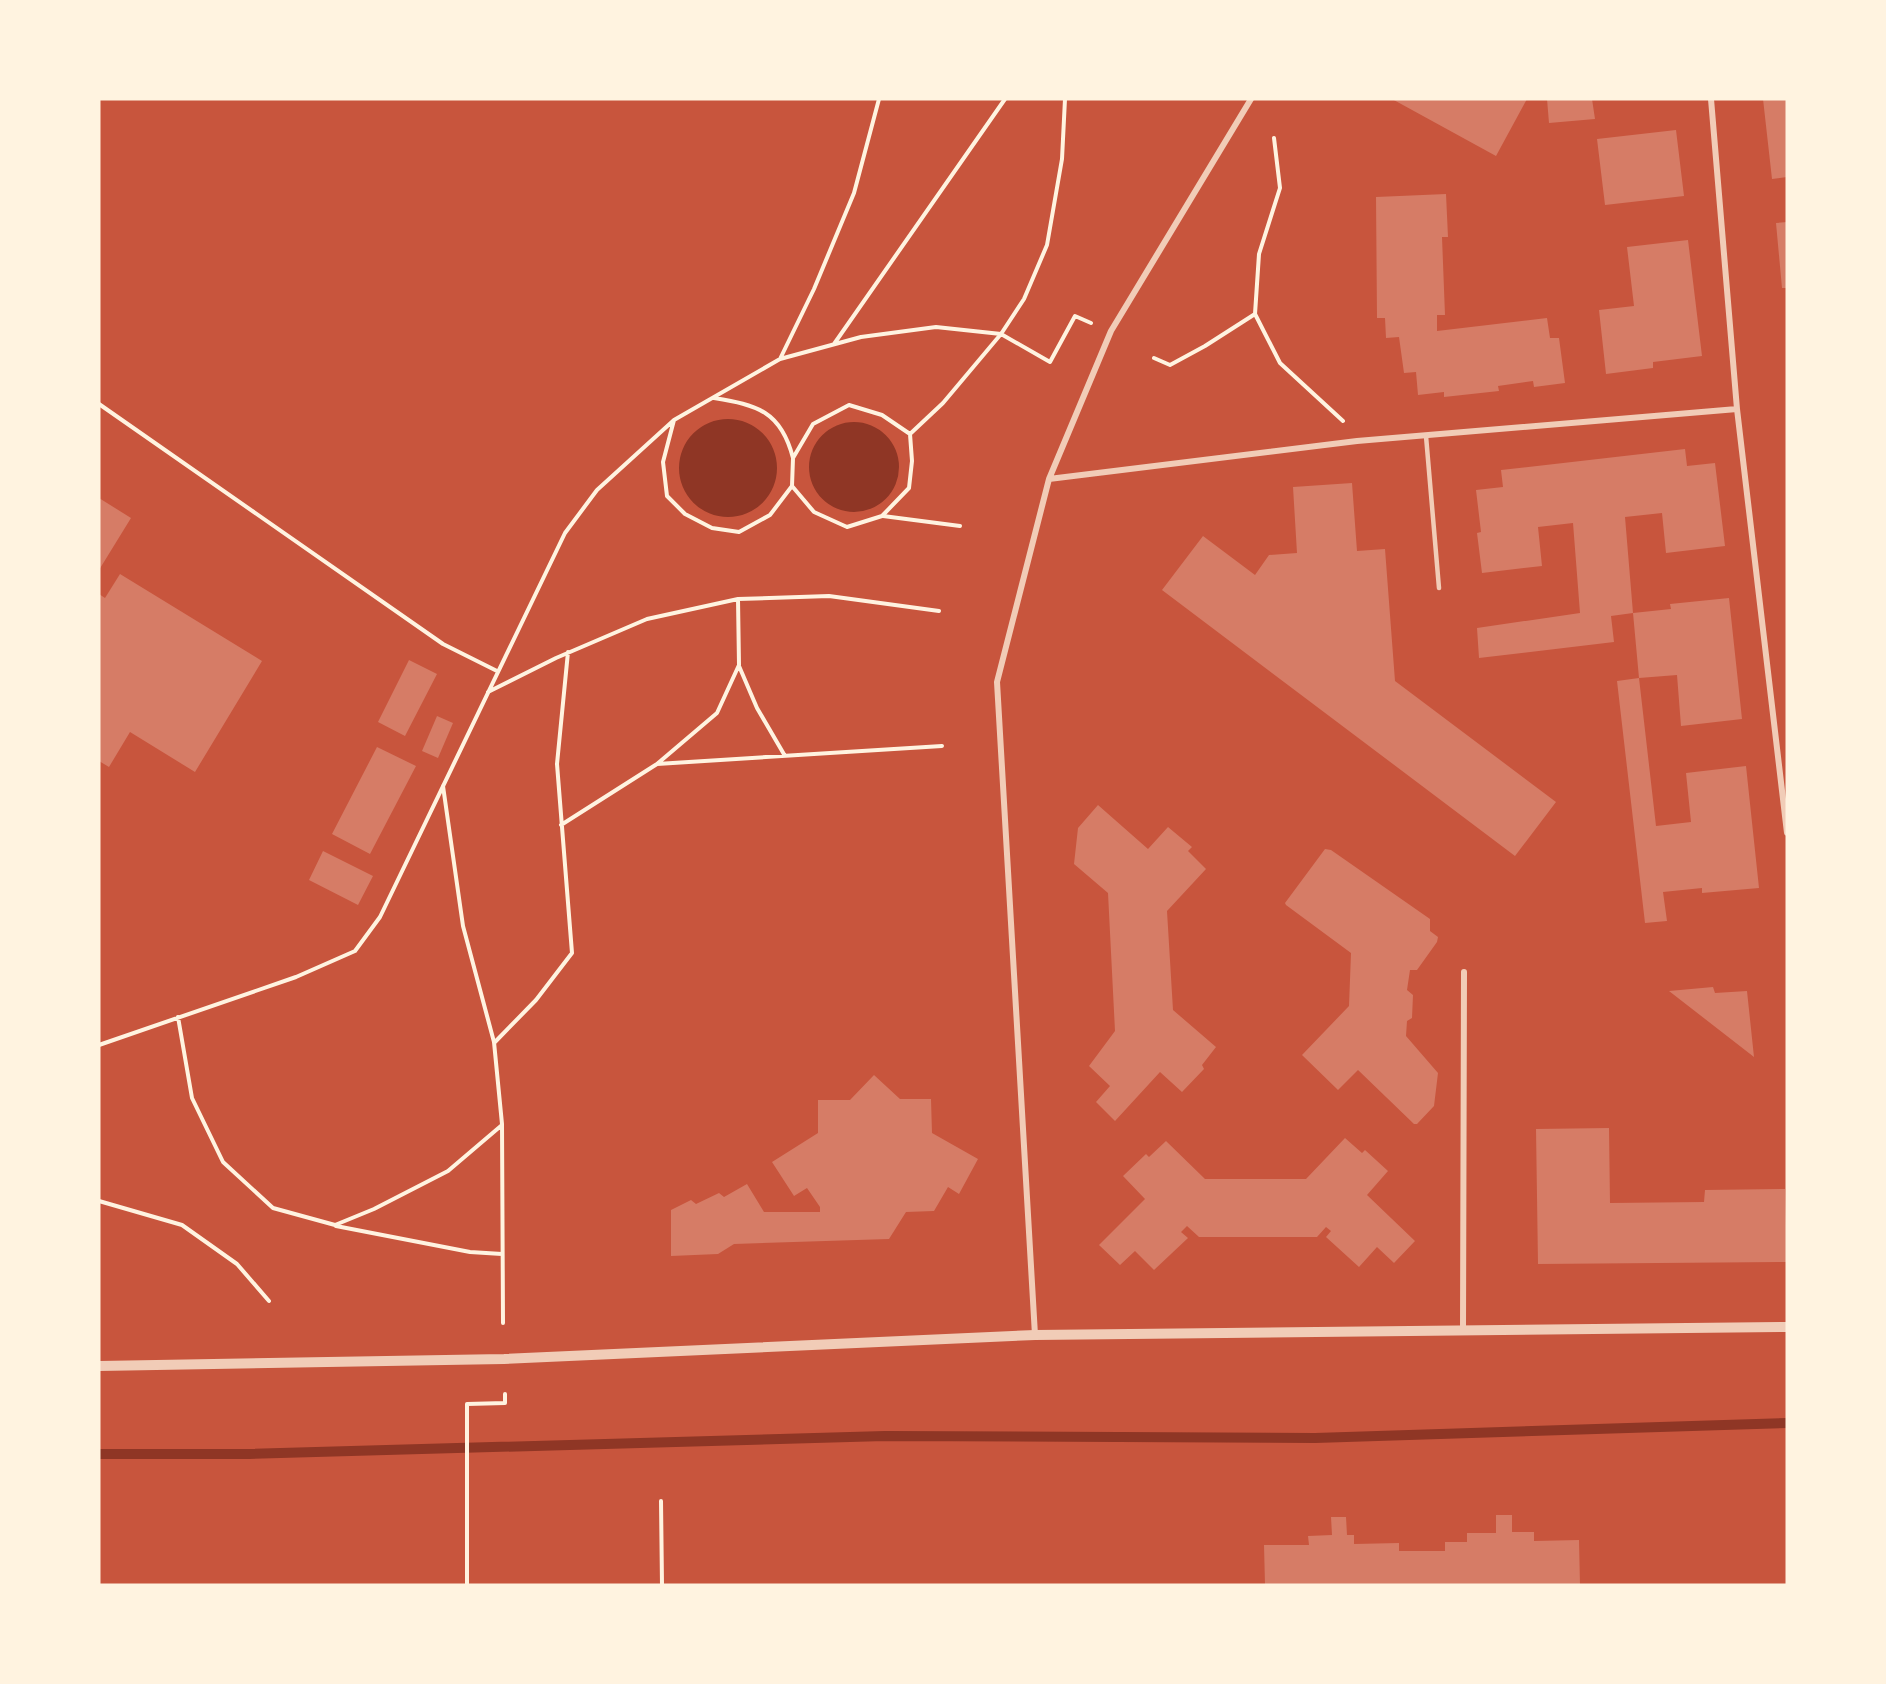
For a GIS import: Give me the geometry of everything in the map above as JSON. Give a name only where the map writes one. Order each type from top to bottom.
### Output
[{"type":"street","points":[[1035,1335],[997,682],[1049,479],[1111,331],[1251,99]]},
{"type":"street","points":[[1711,99],[1737,409],[1787,833]]},
{"type":"street","points":[[1049,479],[1357,441],[1737,409]]},
{"type":"street","points":[[1463,1330],[1464,972]]},
{"type":"street","points":[[99,1366],[504,1359],[1035,1335],[1787,1327]]},
{"type":"lane","points":[[1426,436],[1439,588]]},
{"type":"path","points":[[780,359],[855,193],[879,99]]},
{"type":"path","points":[[834,344],[1005,99]]},
{"type":"path","points":[[910,434],[943,403],[1001,334],[1024,299],[1047,245],[1062,159],[1065,99]]},
{"type":"path","points":[[1274,138],[1280,188],[1259,254],[1255,314],[1280,363],[1343,420],[1357,441]]},
{"type":"path","points":[[1154,358],[1170,365],[1255,314]]},
{"type":"path","points":[[99,1045],[296,977],[355,951],[381,917],[564,533],[597,490],[674,420],[780,359],[861,337],[936,327],[1001,334],[1050,362],[1075,316],[1111,331]]},
{"type":"path","points":[[674,420],[663,462],[667,496],[685,514],[712,528],[739,532],[770,516],[792,486],[793,458],[788,438],[773,417],[742,403],[713,398]]},
{"type":"path","points":[[99,404],[443,644],[498,671]]},
{"type":"path","points":[[793,458],[813,424],[849,405],[882,415],[910,434]]},
{"type":"path","points":[[882,516],[909,488],[912,461],[910,434]]},
{"type":"path","points":[[792,486],[814,512],[847,527],[882,516],[960,526]]},
{"type":"path","points":[[487,692],[568,652],[647,619],[738,599],[829,596],[939,611]]},
{"type":"path","points":[[738,599],[739,665],[757,708],[785,756]]},
{"type":"path","points":[[494,1042],[536,1000],[572,953],[557,764],[568,652]]},
{"type":"path","points":[[561,825],[657,764],[717,713],[739,665]]},
{"type":"path","points":[[657,764],[942,746]]},
{"type":"path","points":[[443,784],[463,926],[494,1042],[502,1124],[503,1323]]},
{"type":"path","points":[[178,1017],[192,1098],[223,1162],[273,1208],[335,1226],[470,1252],[502,1254]]},
{"type":"path","points":[[335,1226],[448,1171],[502,1124]]},
{"type":"path","points":[[99,1201],[182,1225],[237,1264],[269,1301]]},
{"type":"path","points":[[467,1585],[467,1404],[505,1403],[505,1394]]},
{"type":"path","points":[[661,1501],[662,1585]]},
{"type":"shaded area","points":[[728,419],[747,422],[763,433],[774,449],[777,468],[774,487],[763,503],[747,514],[728,517],[709,514],[693,503],[682,487],[679,468],[682,449],[693,433],[709,422]]},
{"type":"shaded area","points":[[854,422],[871,426],[886,435],[895,450],[899,467],[895,484],[886,499],[871,508],[854,512],[837,508],[822,499],[813,484],[809,467],[813,450],[822,435],[837,426]]},
{"type":"building","points":[[1392,99],[1527,99],[1496,156]]},
{"type":"building","points":[[1547,99],[1592,99],[1595,119],[1549,123]]},
{"type":"building","points":[[1763,99],[1787,99],[1787,177],[1772,179]]},
{"type":"building","points":[[1676,130],[1684,196],[1605,205],[1597,139]]},
{"type":"building","points":[[1446,194],[1448,237],[1442,237],[1445,315],[1437,315],[1437,331],[1547,318],[1550,338],[1559,338],[1565,383],[1534,387],[1533,381],[1498,386],[1499,391],[1444,397],[1444,392],[1418,395],[1416,372],[1404,373],[1399,337],[1386,338],[1385,318],[1377,318],[1376,197]]},
{"type":"building","points":[[1787,222],[1787,288],[1782,288],[1776,223]]},
{"type":"building","points":[[1688,240],[1702,356],[1653,362],[1653,368],[1606,374],[1599,310],[1634,306],[1627,247]]},
{"type":"building","points":[[1685,449],[1687,466],[1715,463],[1725,546],[1666,553],[1662,513],[1625,517],[1633,613],[1611,616],[1614,642],[1479,658],[1477,628],[1580,613],[1573,523],[1538,527],[1542,566],[1482,573],[1477,533],[1481,532],[1476,490],[1503,487],[1501,470]]},
{"type":"building","points":[[1352,483],[1357,551],[1385,549],[1395,681],[1556,802],[1515,856],[1162,590],[1203,536],[1255,575],[1269,555],[1297,553],[1293,487]]},
{"type":"building","points":[[99,498],[131,518],[99,570]]},
{"type":"building","points":[[120,574],[262,661],[195,772],[130,732],[109,767],[99,761],[99,594],[105,598]]},
{"type":"building","points":[[1729,598],[1742,719],[1681,726],[1677,675],[1639,678],[1633,613],[1671,609],[1670,604]]},
{"type":"building","points":[[409,660],[437,674],[405,736],[378,722]]},
{"type":"building","points":[[1639,678],[1656,826],[1691,822],[1686,773],[1746,766],[1759,888],[1702,893],[1702,888],[1663,892],[1667,921],[1645,923],[1617,681]]},
{"type":"building","points":[[437,716],[453,723],[438,758],[422,751]]},
{"type":"building","points":[[377,747],[416,766],[370,854],[332,834]]},
{"type":"building","points":[[1098,805],[1148,849],[1168,827],[1192,847],[1188,851],[1206,869],[1167,911],[1173,1010],[1216,1047],[1202,1065],[1204,1069],[1182,1092],[1160,1072],[1115,1121],[1096,1102],[1110,1086],[1089,1066],[1115,1031],[1108,893],[1074,864],[1078,828]]},
{"type":"building","points":[[1325,849],[1331,850],[1430,919],[1430,931],[1438,937],[1437,942],[1417,970],[1410,970],[1407,990],[1413,995],[1412,1018],[1407,1021],[1406,1036],[1438,1073],[1434,1106],[1417,1124],[1414,1124],[1358,1070],[1338,1090],[1302,1055],[1349,1006],[1351,953],[1285,903]]},
{"type":"building","points":[[323,851],[373,876],[358,905],[309,880]]},
{"type":"building","points":[[1713,987],[1715,993],[1747,991],[1754,1057],[1669,991]]},
{"type":"building","points":[[874,1075],[900,1099],[931,1099],[932,1133],[978,1159],[959,1194],[948,1187],[934,1211],[906,1212],[889,1239],[734,1244],[718,1254],[671,1256],[671,1210],[691,1200],[696,1204],[719,1193],[724,1197],[747,1184],[764,1212],[820,1212],[820,1207],[807,1188],[794,1196],[772,1162],[818,1133],[818,1100],[850,1100]]},
{"type":"building","points":[[1609,1128],[1610,1203],[1704,1202],[1705,1190],[1785,1189],[1787,1262],[1538,1264],[1536,1129]]},
{"type":"building","points":[[1345,1138],[1362,1153],[1365,1150],[1388,1171],[1367,1195],[1415,1241],[1394,1263],[1377,1247],[1359,1267],[1326,1237],[1331,1231],[1326,1227],[1317,1237],[1199,1237],[1187,1226],[1181,1232],[1188,1238],[1154,1270],[1135,1251],[1120,1265],[1099,1245],[1145,1199],[1123,1176],[1146,1154],[1149,1157],[1166,1141],[1205,1179],[1306,1179]]},
{"type":"building","points":[[1496,1515],[1512,1515],[1512,1532],[1534,1532],[1534,1541],[1579,1540],[1580,1585],[1265,1585],[1264,1545],[1309,1545],[1308,1536],[1332,1535],[1331,1517],[1346,1517],[1347,1535],[1354,1535],[1354,1544],[1399,1543],[1399,1551],[1445,1551],[1445,1542],[1467,1542],[1467,1533],[1496,1533]]},
{"type":"waterway","points":[[99,1454],[249,1454],[885,1436],[1315,1438],[1787,1423]]}]
